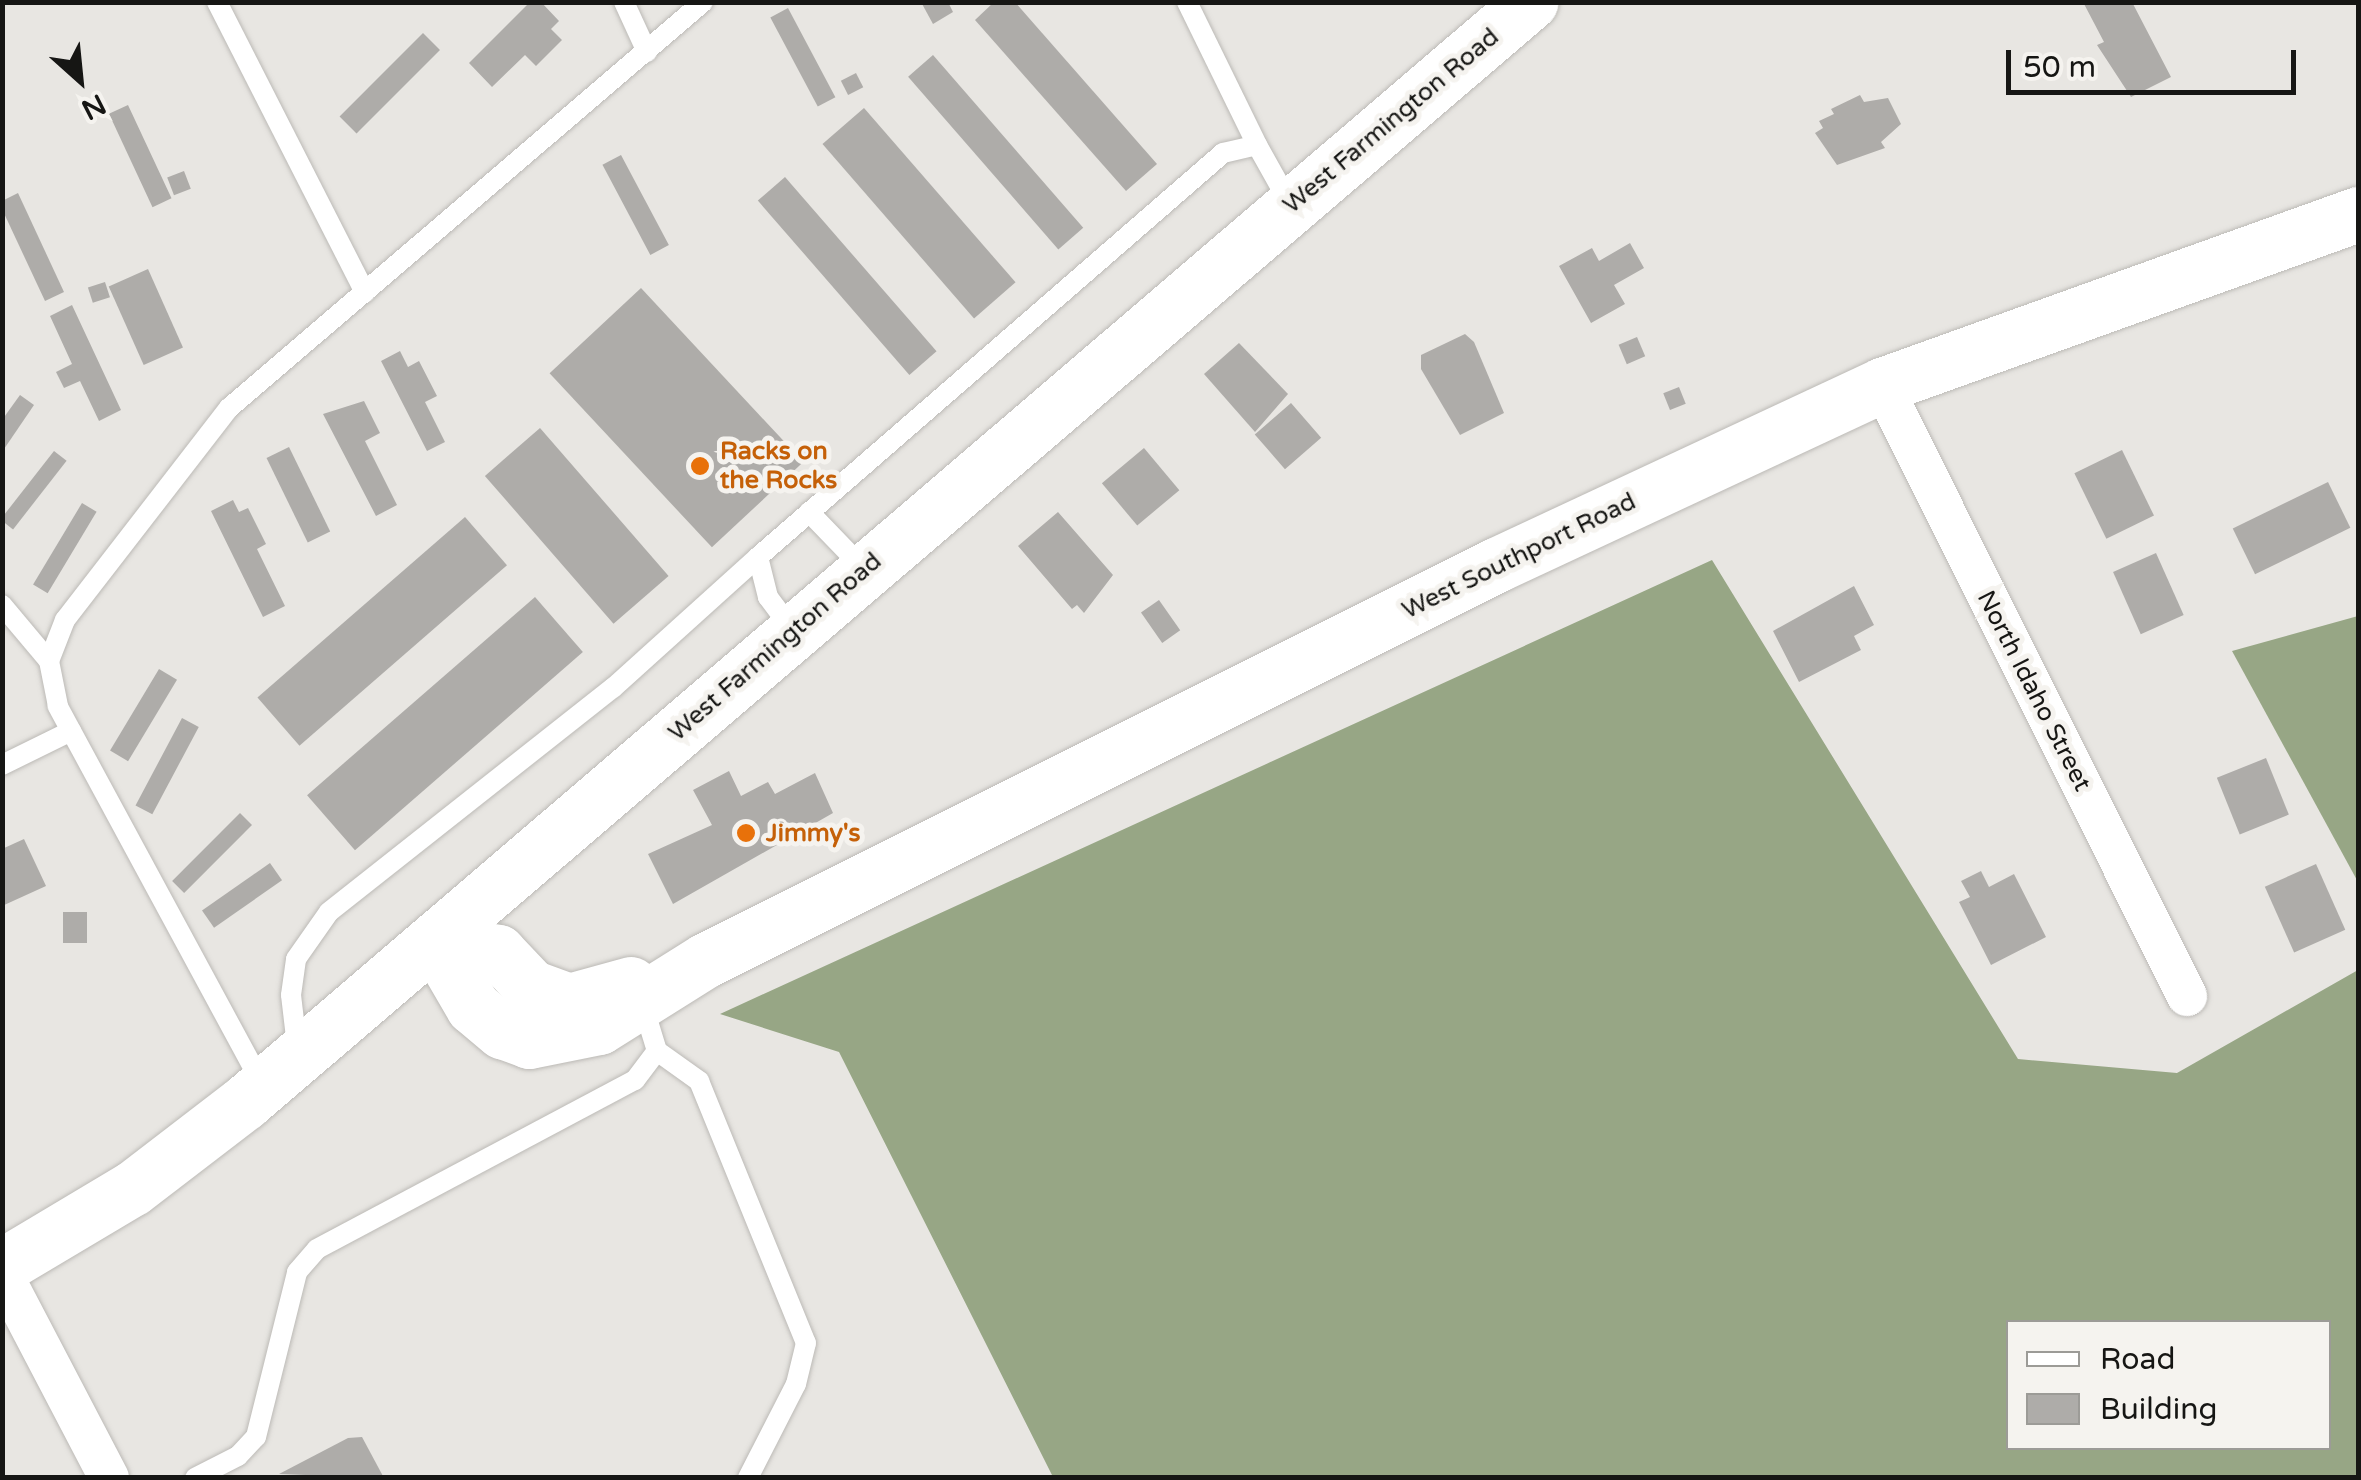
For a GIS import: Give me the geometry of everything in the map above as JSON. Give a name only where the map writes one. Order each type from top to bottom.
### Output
[{"type":"main road","name":"West Farmington Road","points":[[2,1266],[133,1188],[281,1071],[1530,2]]},
{"type":"main road","name":"West Southport Road","points":[[436,942],[498,952],[531,986],[569,1001],[706,960],[1496,565],[1882,385],[2358,214]]},
{"type":"main road","name":"West Southport Road","points":[[436,942],[473,1007],[502,1031],[529,1041],[599,1027],[649,1026],[706,960]]},
{"type":"street","name":"North Idaho Street","points":[[1882,385],[2187,996]]},
{"type":"street","points":[[2,1274],[109,1478]]},
{"type":"lane","points":[[216,2],[365,293]]},
{"type":"lane","points":[[624,2],[647,52]]},
{"type":"lane","points":[[48,662],[65,620],[228,408],[703,2]]},
{"type":"lane","points":[[1187,2],[1291,206]]},
{"type":"lane","points":[[281,1071],[296,959],[328,912],[614,688],[809,512],[1223,153],[1257,145]]},
{"type":"lane","points":[[809,512],[864,570]]},
{"type":"lane","points":[[758,557],[768,597],[793,631]]},
{"type":"lane","points":[[2,605],[48,662],[71,731],[281,1071]]},
{"type":"lane","points":[[2,764],[71,731]]},
{"type":"lane","points":[[196,1478],[238,1456],[256,1437],[298,1272],[317,1249],[615,1095],[649,1026],[700,1081],[806,1344],[796,1384],[748,1478]]},
{"type":"green space","points":[[1712,560],[2018,1059],[2177,1073],[2358,970],[2358,1477],[1053,1477],[839,1052],[720,1014]]},
{"type":"green space","points":[[2358,616],[2358,882],[2232,651]]},
{"type":"building","points":[[530,2],[541,2],[559,21],[551,29],[562,40],[536,66],[525,55],[492,87],[469,63]]},
{"type":"building","points":[[921,2],[948,2],[953,12],[933,24]]},
{"type":"building","points":[[994,2],[1015,2],[1157,164],[1126,191],[975,20]]},
{"type":"building","points":[[2083,2],[2132,2],[2171,77],[2131,97],[2097,45],[2104,42]]},
{"type":"building","points":[[788,8],[835,97],[818,107],[770,17]]},
{"type":"building","points":[[423,33],[440,50],[357,133],[340,116]]},
{"type":"building","points":[[933,55],[1083,228],[1058,249],[908,77]]},
{"type":"building","points":[[856,73],[863,87],[848,95],[841,81]]},
{"type":"building","points":[[1860,95],[1864,102],[1888,98],[1901,124],[1881,142],[1885,148],[1837,165],[1815,133],[1823,128],[1819,121],[1834,114],[1831,109]]},
{"type":"building","points":[[128,105],[172,198],[152,207],[109,114]]},
{"type":"building","points":[[864,108],[1016,282],[974,318],[822,144]]},
{"type":"building","points":[[621,155],[669,245],[650,255],[602,165]]},
{"type":"building","points":[[184,171],[191,189],[174,195],[167,177]]},
{"type":"building","points":[[785,177],[937,351],[909,375],[758,201]]},
{"type":"building","points":[[18,193],[64,292],[45,301],[2,209],[2,201]]},
{"type":"building","points":[[1630,243],[1644,268],[1614,285],[1625,304],[1591,323],[1559,266],[1592,248],[1599,261]]},
{"type":"building","points":[[148,269],[183,348],[144,365],[109,286]]},
{"type":"building","points":[[105,282],[110,297],[93,303],[88,288]]},
{"type":"building","points":[[641,288],[803,462],[712,547],[550,373]]},
{"type":"building","points":[[72,305],[121,410],[99,421],[80,381],[64,388],[56,372],[72,364],[50,316]]},
{"type":"building","points":[[1465,334],[1474,342],[1504,413],[1460,435],[1421,369],[1421,355]]},
{"type":"building","points":[[1637,337],[1645,356],[1627,364],[1619,345]]},
{"type":"building","points":[[1239,343],[1288,394],[1255,432],[1204,374]]},
{"type":"building","points":[[400,351],[408,367],[419,361],[437,396],[425,402],[445,442],[427,451],[381,361]]},
{"type":"building","points":[[1679,387],[1686,404],[1670,410],[1663,393]]},
{"type":"building","points":[[20,395],[34,405],[2,452],[2,420]]},
{"type":"building","points":[[364,401],[380,433],[365,441],[397,505],[376,516],[323,414]]},
{"type":"building","points":[[1291,403],[1321,438],[1285,469],[1255,434]]},
{"type":"building","points":[[540,428],[669,576],[613,624],[485,476]]},
{"type":"building","points":[[289,447],[330,531],[308,542],[267,458]]},
{"type":"building","points":[[1144,448],[1179,490],[1137,525],[1102,483]]},
{"type":"building","points":[[2122,450],[2154,516],[2106,539],[2074,473]]},
{"type":"building","points":[[54,451],[67,461],[13,529],[2,518]]},
{"type":"building","points":[[2328,482],[2350,528],[2255,574],[2233,528]]},
{"type":"building","points":[[233,500],[239,512],[248,508],[266,544],[257,549],[285,606],[263,617],[211,511]]},
{"type":"building","points":[[82,503],[97,512],[48,593],[33,584]]},
{"type":"building","points":[[1058,512],[1113,575],[1084,613],[1077,605],[1072,609],[1018,546]]},
{"type":"building","points":[[465,517],[507,565],[299,746],[257,697]]},
{"type":"building","points":[[2156,553],[2184,615],[2141,634],[2113,572]]},
{"type":"building","points":[[1854,586],[1874,625],[1854,636],[1861,650],[1799,682],[1773,631]]},
{"type":"building","points":[[535,597],[583,652],[355,850],[307,795]]},
{"type":"building","points":[[1159,600],[1180,630],[1162,643],[1141,613]]},
{"type":"building","points":[[159,669],[177,680],[128,761],[110,750]]},
{"type":"building","points":[[182,718],[199,727],[152,814],[136,805]]},
{"type":"building","points":[[2266,758],[2289,815],[2240,834],[2217,778]]},
{"type":"building","name":"Jimmy's","points":[[729,771],[741,796],[768,782],[775,794],[815,773],[833,813],[673,904],[648,854],[712,825],[693,790]]},
{"type":"building","points":[[240,813],[252,825],[184,893],[172,881]]},
{"type":"building","points":[[24,839],[46,886],[2,906],[2,849]]},
{"type":"building","points":[[270,863],[282,880],[214,928],[202,911]]},
{"type":"building","points":[[2316,864],[2345,930],[2294,953],[2265,887]]},
{"type":"building","points":[[1981,871],[1989,887],[2014,874],[2046,937],[1991,965],[1959,902],[1970,897],[1961,881]]},
{"type":"building","points":[[63,912],[87,912],[87,943],[63,943]]},
{"type":"building","points":[[362,1437],[384,1478],[279,1474],[348,1438]]},
{"type":"place","name":"Racks on the Rocks","points":[[700,466]]},
{"type":"place","name":"Jimmy's","points":[[746,833]]}]
